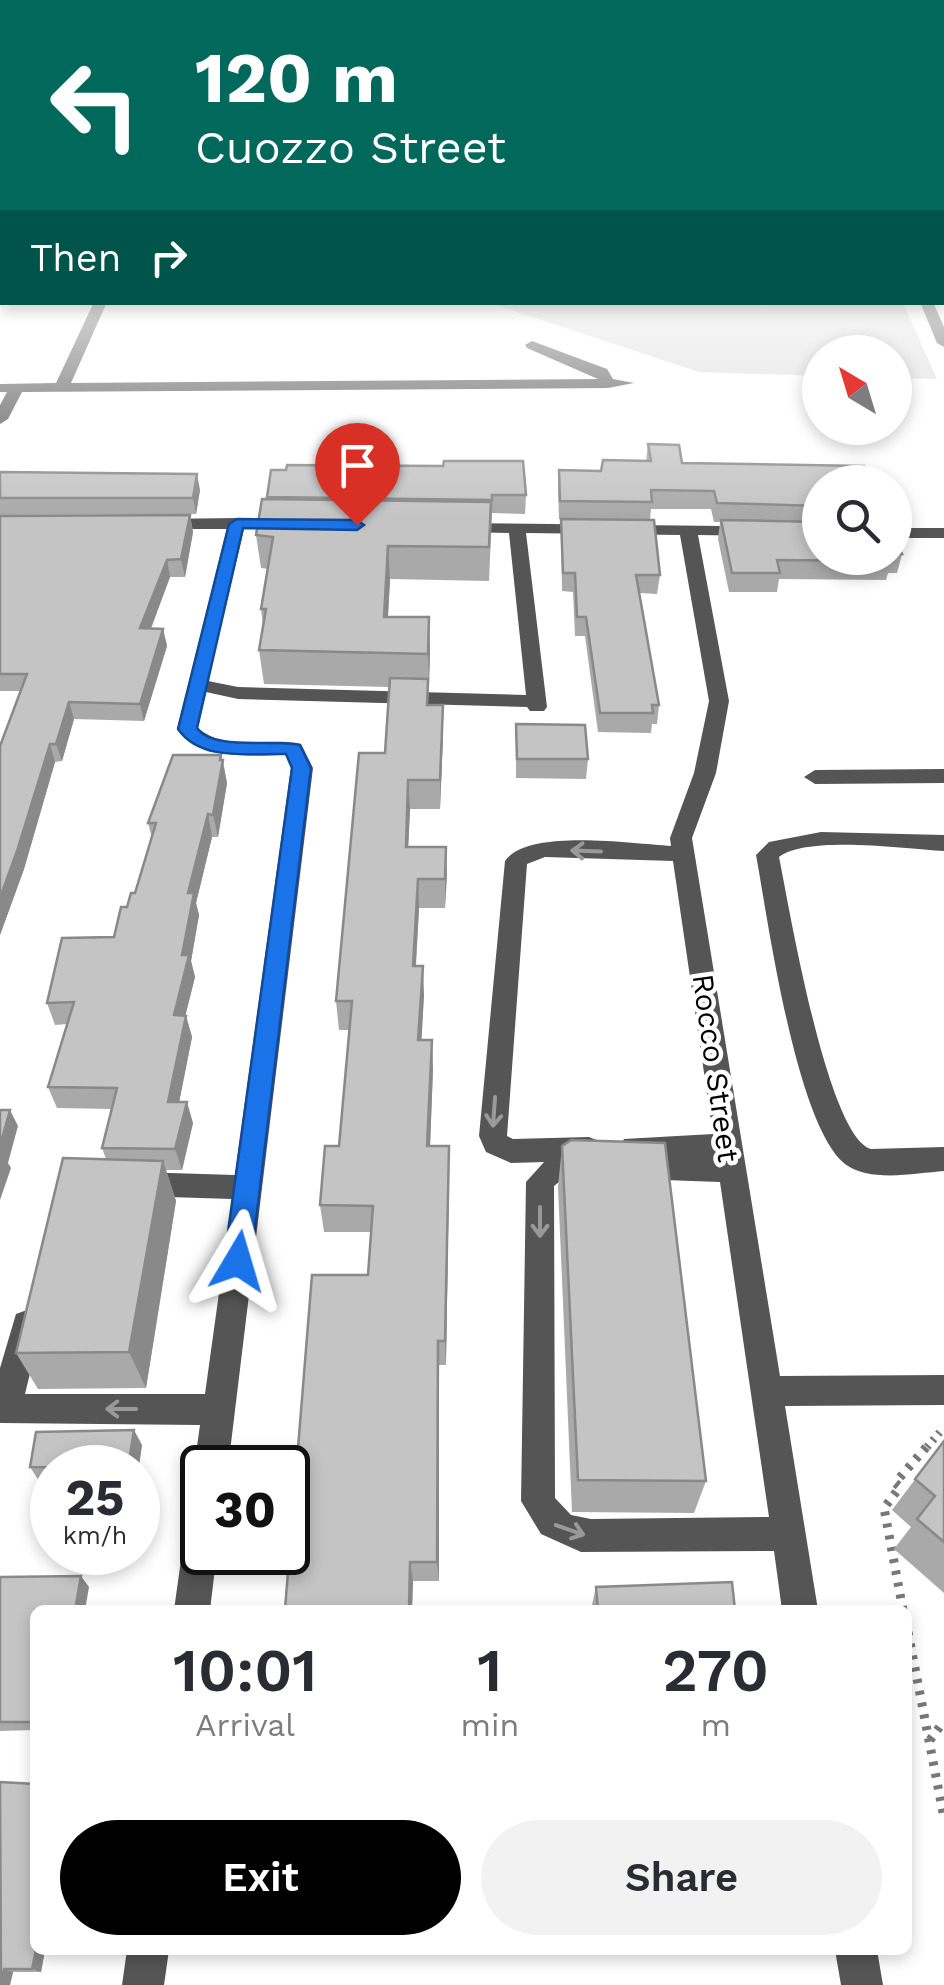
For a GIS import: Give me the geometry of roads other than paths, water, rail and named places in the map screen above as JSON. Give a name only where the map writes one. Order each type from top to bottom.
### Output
[{"type":"street","points":[[62,387],[88,331]]},
{"type":"street","points":[[532,345],[602,372],[608,384]]},
{"type":"street","points":[[0,419],[8,388],[627,384]]},
{"type":"street","points":[[138,524],[317,524]]},
{"type":"street","points":[[214,1445],[302,768],[294,749],[216,746],[196,740],[187,729],[237,524]]},
{"type":"street","points":[[437,526],[802,532]]},
{"type":"street","points":[[198,684],[238,693],[536,704],[517,527]]},
{"type":"street","name":"Rocco Street","points":[[688,530],[719,701],[705,773],[680,838],[799,1605]]},
{"type":"street","points":[[912,533],[944,533]]},
{"type":"street","points":[[815,777],[944,776]]},
{"type":"street","points":[[944,843],[818,840],[780,844],[768,856],[796,998],[826,1109],[841,1140],[856,1157],[872,1161],[944,1159]]},
{"type":"street","points":[[683,854],[546,849],[529,852],[516,861],[493,1136],[496,1144],[511,1151],[729,1158]]},
{"type":"street","points":[[729,1158],[564,1165],[549,1170],[540,1182],[538,1501],[548,1522],[569,1534],[788,1534]]},
{"type":"street","points":[[99,1184],[248,1187]]},
{"type":"street","points":[[34,1296],[5,1408],[218,1410]]},
{"type":"street","points":[[764,1390],[944,1390]]},
{"type":"street","points":[[193,1605],[196,1575]]},
{"type":"street","points":[[144,1985],[147,1955]]},
{"type":"street","points":[[857,1955],[862,1985]]}]
